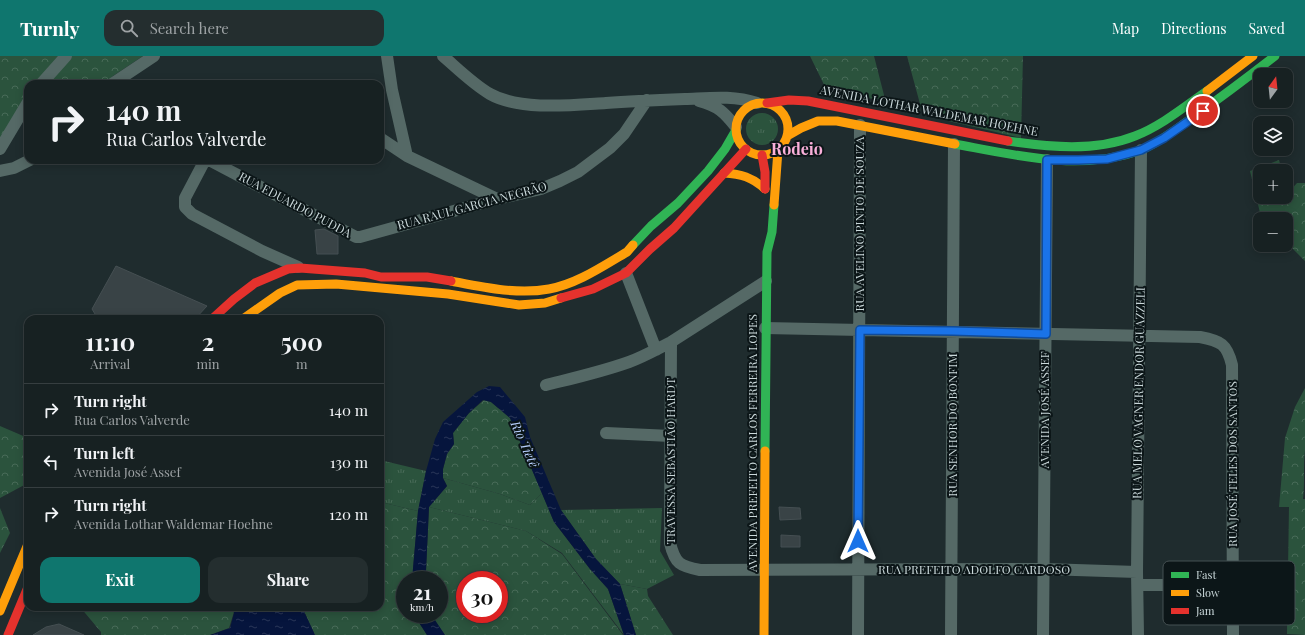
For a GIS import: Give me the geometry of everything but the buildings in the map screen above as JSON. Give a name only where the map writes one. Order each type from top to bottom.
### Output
[{"type":"main road","name":"AVENIDA LOTHAR WALDEMAR HOEHNE","points":[[762,103],[789,100],[808,101],[1017,142],[1055,146],[1088,146],[1113,143],[1134,136],[1169,118],[1224,79],[1253,56]]},
{"type":"main road","points":[[787,136],[818,121],[837,121],[860,124],[954,144],[1047,160],[1107,159],[1141,150],[1164,138],[1275,56]]},
{"type":"main road","points":[[216,315],[255,283],[288,269],[300,268],[365,273],[381,277],[427,277],[487,288],[522,292],[549,289],[576,280],[627,252],[651,226],[678,203],[726,149],[736,129],[738,118],[742,111],[749,106],[762,103],[776,106],[784,115],[788,127],[784,144],[778,150],[770,154],[762,155],[746,149],[739,141],[736,129]]},
{"type":"main road","points":[[249,315],[280,293],[297,285],[336,284],[448,294],[519,305],[545,303],[593,289],[626,273],[674,228],[746,149]]},
{"type":"main road","name":"AVENIDA PREFEITO CARLOS FERREIRA LOPES","points":[[767,252],[772,232],[778,150]]},
{"type":"main road","points":[[724,173],[746,175],[756,180],[764,192],[766,174],[762,155]]},
{"type":"main road","name":"AVENIDA PREFEITO CARLOS FERREIRA LOPES","points":[[763,222],[767,252],[765,328],[764,635]]},
{"type":"main road","points":[[0,612],[24,554]]},
{"type":"main road","points":[[8,635],[24,597]]},
{"type":"street","points":[[45,80],[66,56]]},
{"type":"street","points":[[118,80],[154,56]]},
{"type":"street","points":[[387,56],[392,90],[408,156]]},
{"type":"street","points":[[443,56],[473,82],[491,94],[512,101],[532,105],[573,105],[647,100],[735,97],[762,103]]},
{"type":"street","points":[[686,99],[716,107],[727,116],[736,129]]},
{"type":"street","name":"RUA RAUL GARCIA NEGRÃO","points":[[360,237],[497,199],[540,189],[560,181],[578,172],[615,144],[624,134],[647,100]]},
{"type":"street","points":[[0,149],[24,109]]},
{"type":"street","name":"RUA AVELINO PINTO DE SOUZA","points":[[858,635],[860,124]]},
{"type":"street","points":[[384,141],[408,156],[497,199]]},
{"type":"street","name":"RUA SENHOR DO BONFIM","points":[[951,635],[954,144]]},
{"type":"street","name":"RUA MELO VAGNER ENDOR GUAZZELI","points":[[1138,635],[1137,572],[1141,150]]},
{"type":"street","name":"AVENIDA JOSÉ ASSEF","points":[[1043,635],[1045,569],[1047,160]]},
{"type":"street","points":[[0,171],[14,168],[24,163]]},
{"type":"street","points":[[204,164],[185,198],[185,207],[192,214],[262,251],[300,268]]},
{"type":"street","name":"RUA EDUARDO PUDDA","points":[[217,164],[356,237],[360,237]]},
{"type":"street","points":[[626,273],[656,350]]},
{"type":"street","points":[[546,385],[597,372],[630,361],[656,350],[766,280]]},
{"type":"street","name":"RUA JOSÉ TELES DOS SANTOS","points":[[765,328],[1200,337],[1214,340],[1224,345],[1230,353],[1232,365],[1233,561]]},
{"type":"street","name":"TRAVESSA SEBASTIÃO HARDT","points":[[670,342],[670,543],[673,555],[679,563],[689,568],[700,570],[764,571]]},
{"type":"street","points":[[606,433],[671,436]]},
{"type":"street","name":"RUA PREFEITO ADOLFO CARDOSO","points":[[764,571],[1045,569],[1137,572]]},
{"type":"street","points":[[1138,585],[1163,585]]},
{"type":"green space","points":[[0,56],[143,56],[109,80],[24,80],[24,103],[0,142]]},
{"type":"green space","points":[[810,56],[874,56],[885,99],[830,97]]},
{"type":"green space","points":[[907,56],[1023,56],[1021,138],[923,115]]},
{"type":"green space","points":[[765,113],[771,115],[776,120],[778,129],[776,138],[771,143],[759,145],[753,143],[748,138],[746,126],[748,120],[753,115]]},
{"type":"green space","points":[[1279,160],[1280,164],[1268,164]]},
{"type":"green space","points":[[1253,170],[1253,184],[1250,171]]},
{"type":"green space","points":[[1297,183],[1305,183],[1305,261],[1293,249],[1293,212],[1260,212],[1258,204],[1293,204],[1293,188]]},
{"type":"green space","points":[[1305,388],[1303,499],[1305,499],[1305,635],[1287,634],[1287,625],[1295,625],[1295,561],[1288,561],[1289,507],[1279,507],[1285,438],[1295,407]]},
{"type":"green space","points":[[484,400],[491,402],[510,418],[542,493],[530,505],[500,494],[443,478],[443,469],[447,454],[454,444],[453,433],[469,413]]},
{"type":"green space","points":[[0,426],[24,436],[24,485],[0,498]]},
{"type":"green space","points":[[384,461],[426,471],[418,511],[384,503]]},
{"type":"green space","points":[[443,478],[500,494],[530,505],[542,493],[554,522],[590,569],[608,589],[624,635],[562,553],[526,531],[429,507],[447,486]]},
{"type":"green space","points":[[384,503],[418,511],[413,571],[396,571],[396,623],[419,623],[427,635],[315,635],[304,611],[384,611]]},
{"type":"green space","points":[[429,507],[526,531],[562,554],[623,635],[445,635],[436,623],[448,623],[448,571],[426,571]]},
{"type":"green space","points":[[0,508],[10,533],[0,553]]},
{"type":"green space","points":[[662,508],[660,551],[674,575],[647,589],[620,584],[596,559],[561,510]]},
{"type":"green space","points":[[620,584],[647,589],[648,596],[673,635],[636,635]]},
{"type":"green space","points":[[83,611],[234,612],[229,628],[210,635],[101,635],[101,632]]},
{"type":"water","name":"Rio Tietê","points":[[489,386],[500,387],[525,417],[530,437],[561,510],[596,559],[620,584],[636,635],[624,635],[608,589],[590,569],[554,522],[510,418],[491,402],[483,400],[469,413],[453,433],[454,444],[447,454],[443,469],[443,478],[447,486],[429,507],[426,571],[413,571],[418,511],[426,471],[435,439],[443,422],[477,392]]},
{"type":"water","points":[[233,611],[304,611],[315,635],[210,635],[230,628]]},
{"type":"water","points":[[419,623],[437,623],[445,635],[427,635]]},
{"type":"traffic: fast","points":[[955,144],[1024,157],[1071,161],[1118,157],[1141,150],[1161,140],[1275,56]]},
{"type":"traffic: fast","points":[[1008,141],[1072,147],[1120,141],[1154,127],[1207,91]]},
{"type":"traffic: fast","points":[[633,245],[651,226],[678,203],[708,171],[725,149],[736,130]]},
{"type":"traffic: fast","points":[[765,451],[767,252],[772,232],[774,205]]},
{"type":"traffic: slow","points":[[1207,91],[1253,56]]},
{"type":"traffic: slow","points":[[762,103],[776,107],[784,115],[788,129],[784,143],[776,151],[762,155],[748,151],[740,143],[736,129],[740,115],[748,107],[762,103]]},
{"type":"traffic: slow","points":[[787,136],[818,121],[837,121],[955,144]]},
{"type":"traffic: slow","points":[[774,205],[778,150]]},
{"type":"traffic: slow","points":[[724,173],[746,177],[765,189]]},
{"type":"traffic: slow","points":[[451,281],[512,291],[537,291],[549,289],[570,283],[590,274],[627,252],[633,245]]},
{"type":"traffic: slow","points":[[249,315],[280,293],[297,285],[336,284],[448,294],[519,305],[545,303],[561,298]]},
{"type":"traffic: slow","points":[[764,635],[765,451]]},
{"type":"traffic: slow","points":[[0,611],[24,554]]},
{"type":"traffic: jam","points":[[767,103],[789,100],[808,101],[1008,141]]},
{"type":"traffic: jam","points":[[561,298],[593,289],[626,273],[674,228],[746,149]]},
{"type":"traffic: jam","points":[[762,155],[765,172],[765,189]]},
{"type":"traffic: jam","points":[[216,315],[255,283],[288,269],[300,268],[365,273],[381,277],[427,277],[451,281]]},
{"type":"traffic: jam","points":[[8,635],[24,597]]},
{"type":"district","name":"Rodeio","points":[[797,149]]},
{"type":"route","points":[[858,541],[860,330],[1046,334],[1047,160],[1107,159],[1141,150],[1164,138],[1203,111]]}]
